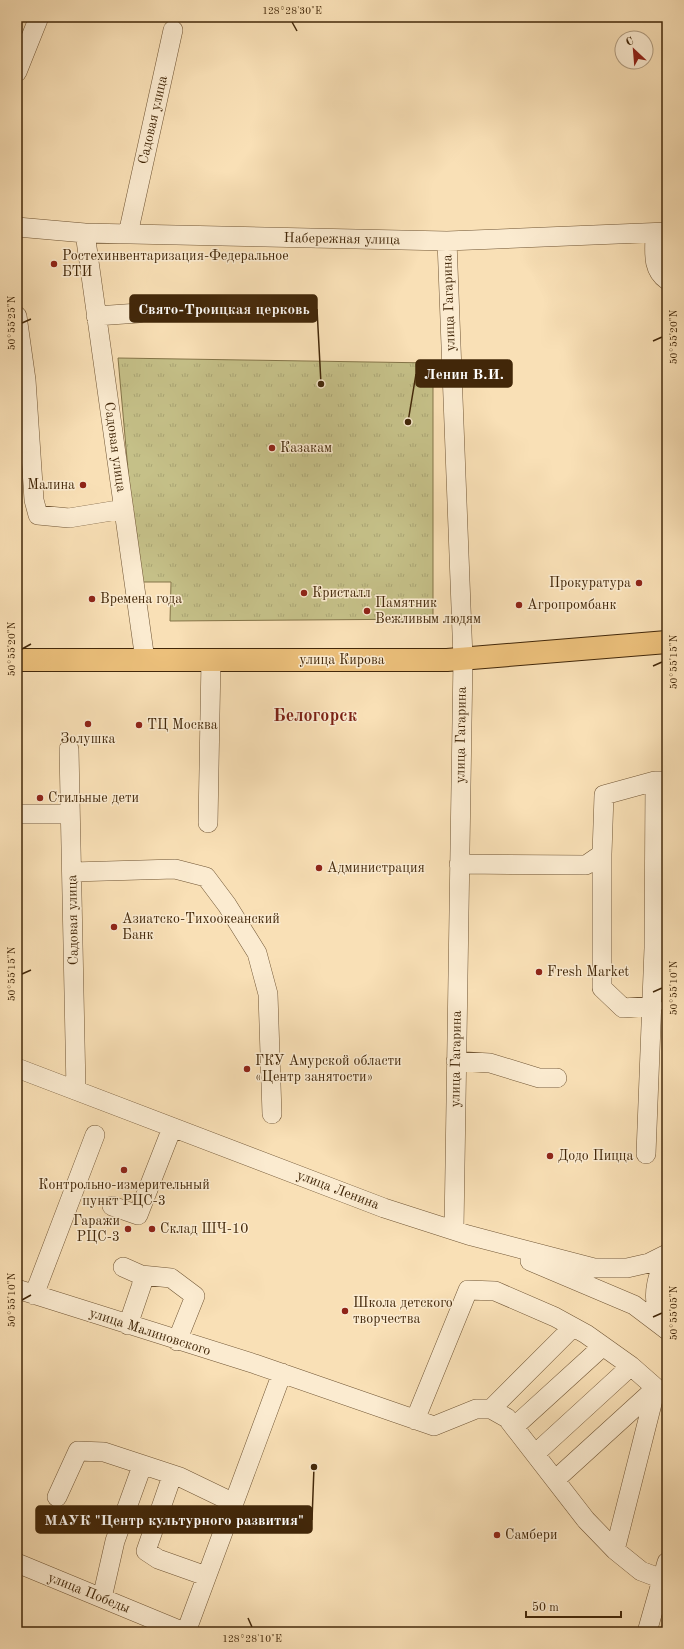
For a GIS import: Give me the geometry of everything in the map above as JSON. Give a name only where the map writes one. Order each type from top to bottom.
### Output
[{"type":"main road","name":"улица Кирова","points":[[17,660],[463,659],[667,642]]},
{"type":"street","points":[[17,72],[39,17]]},
{"type":"street","name":"Садовая улица","points":[[128,234],[174,30]]},
{"type":"street","name":"Набережная улица","points":[[17,227],[85,233],[447,241],[661,232]]},
{"type":"street","points":[[661,232],[655,265],[660,276],[667,280]]},
{"type":"street","name":"Садовая улица","points":[[85,233],[145,660]]},
{"type":"street","name":"улица Гагарина","points":[[447,241],[463,659],[456,1061],[461,1232]]},
{"type":"street","points":[[96,316],[140,313]]},
{"type":"street","points":[[17,316],[26,380],[34,500],[38,515],[69,518],[124,509]]},
{"type":"street","points":[[208,823],[211,660]]},
{"type":"street","name":"Садовая улица","points":[[69,749],[76,1090]]},
{"type":"street","points":[[646,1154],[653,1006],[661,948],[661,781],[604,795],[602,854],[602,988],[623,1008],[653,1006]]},
{"type":"street","points":[[17,814],[70,814]]},
{"type":"street","points":[[459,864],[586,865],[602,854]]},
{"type":"street","points":[[72,872],[175,869],[206,876],[227,904],[257,953],[268,994],[272,1114]]},
{"type":"street","points":[[456,1061],[490,1063],[539,1078],[557,1078]]},
{"type":"street","name":"улица Ленина","points":[[17,1068],[384,1208],[461,1232],[594,1268],[627,1268],[649,1263],[667,1254]]},
{"type":"street","points":[[112,1206],[138,1215],[172,1128]]},
{"type":"street","points":[[25,1292],[96,1135]]},
{"type":"street","points":[[461,1232],[634,1305],[666,1330]]},
{"type":"street","points":[[666,1330],[657,1309],[656,1286],[661,1268],[667,1260]]},
{"type":"street","points":[[123,1267],[141,1275],[171,1278],[194,1296],[177,1341]]},
{"type":"street","points":[[128,1324],[142,1284],[141,1275]]},
{"type":"street","points":[[416,1420],[468,1290],[495,1291],[573,1327],[631,1366],[656,1388]]},
{"type":"street","name":"улица Малиновского","points":[[25,1292],[282,1373],[434,1426],[476,1409],[491,1409]]},
{"type":"street","points":[[573,1327],[491,1409],[507,1418],[536,1453],[586,1520],[615,1550],[640,1571],[665,1571],[647,1632]]},
{"type":"street","points":[[514,1427],[603,1346]]},
{"type":"street","points":[[536,1453],[631,1366]]},
{"type":"street","points":[[185,1632],[282,1373]]},
{"type":"street","points":[[556,1480],[656,1388]]},
{"type":"street","points":[[615,1550],[656,1388]]},
{"type":"street","points":[[57,1497],[78,1451],[104,1452],[180,1478],[234,1503]]},
{"type":"street","points":[[102,1598],[115,1542],[142,1466]]},
{"type":"street","points":[[172,1476],[146,1551],[158,1559],[206,1576]]},
{"type":"street","name":"улица Победы","points":[[17,1563],[185,1632]]},
{"type":"green space","points":[[118,358],[433,363],[433,619],[170,621],[171,582],[138,582]]},
{"type":"place","name":"Ростехинвентаризация-Федеральное БТИ","points":[[54,264]]},
{"type":"place","name":"Свято-Троицкая церковь","points":[[321,384]]},
{"type":"place","name":"Ленин В.И.","points":[[408,422]]},
{"type":"place","name":"Казакам","points":[[272,448]]},
{"type":"place","name":"Малина","points":[[83,485]]},
{"type":"place","name":"Прокуратура","points":[[639,583]]},
{"type":"place","name":"Кристалл","points":[[304,593]]},
{"type":"place","name":"Времена года","points":[[92,599]]},
{"type":"place","name":"Агропромбанк","points":[[519,605]]},
{"type":"place","name":"Памятник Вежливым людям","points":[[367,611]]},
{"type":"place","name":"Золушка","points":[[88,724]]},
{"type":"place","name":"ТЦ Москва","points":[[139,725]]},
{"type":"place","name":"Стильные дети","points":[[40,798]]},
{"type":"place","name":"Администрация","points":[[319,868]]},
{"type":"place","name":"Азиатско-Тихоокеанский Банк","points":[[114,927]]},
{"type":"place","name":"Fresh Market","points":[[539,972]]},
{"type":"place","name":"ГКУ Амурской области «Центр занятости»","points":[[247,1069]]},
{"type":"place","name":"Додо Пицца","points":[[550,1156]]},
{"type":"place","name":"Контрольно-измерительный пункт РЦС-3","points":[[124,1170]]},
{"type":"place","name":"Гаражи РЦС-3","points":[[128,1229]]},
{"type":"place","name":"Склад ШЧ-10","points":[[152,1229]]},
{"type":"place","name":"Школа детского творчества","points":[[345,1311]]},
{"type":"place","name":"МАУК \"Центр культурного развития\"","points":[[314,1467]]},
{"type":"place","name":"Самбери","points":[[497,1535]]},
{"type":"district","name":"Белогорск","points":[[315,716]]}]
